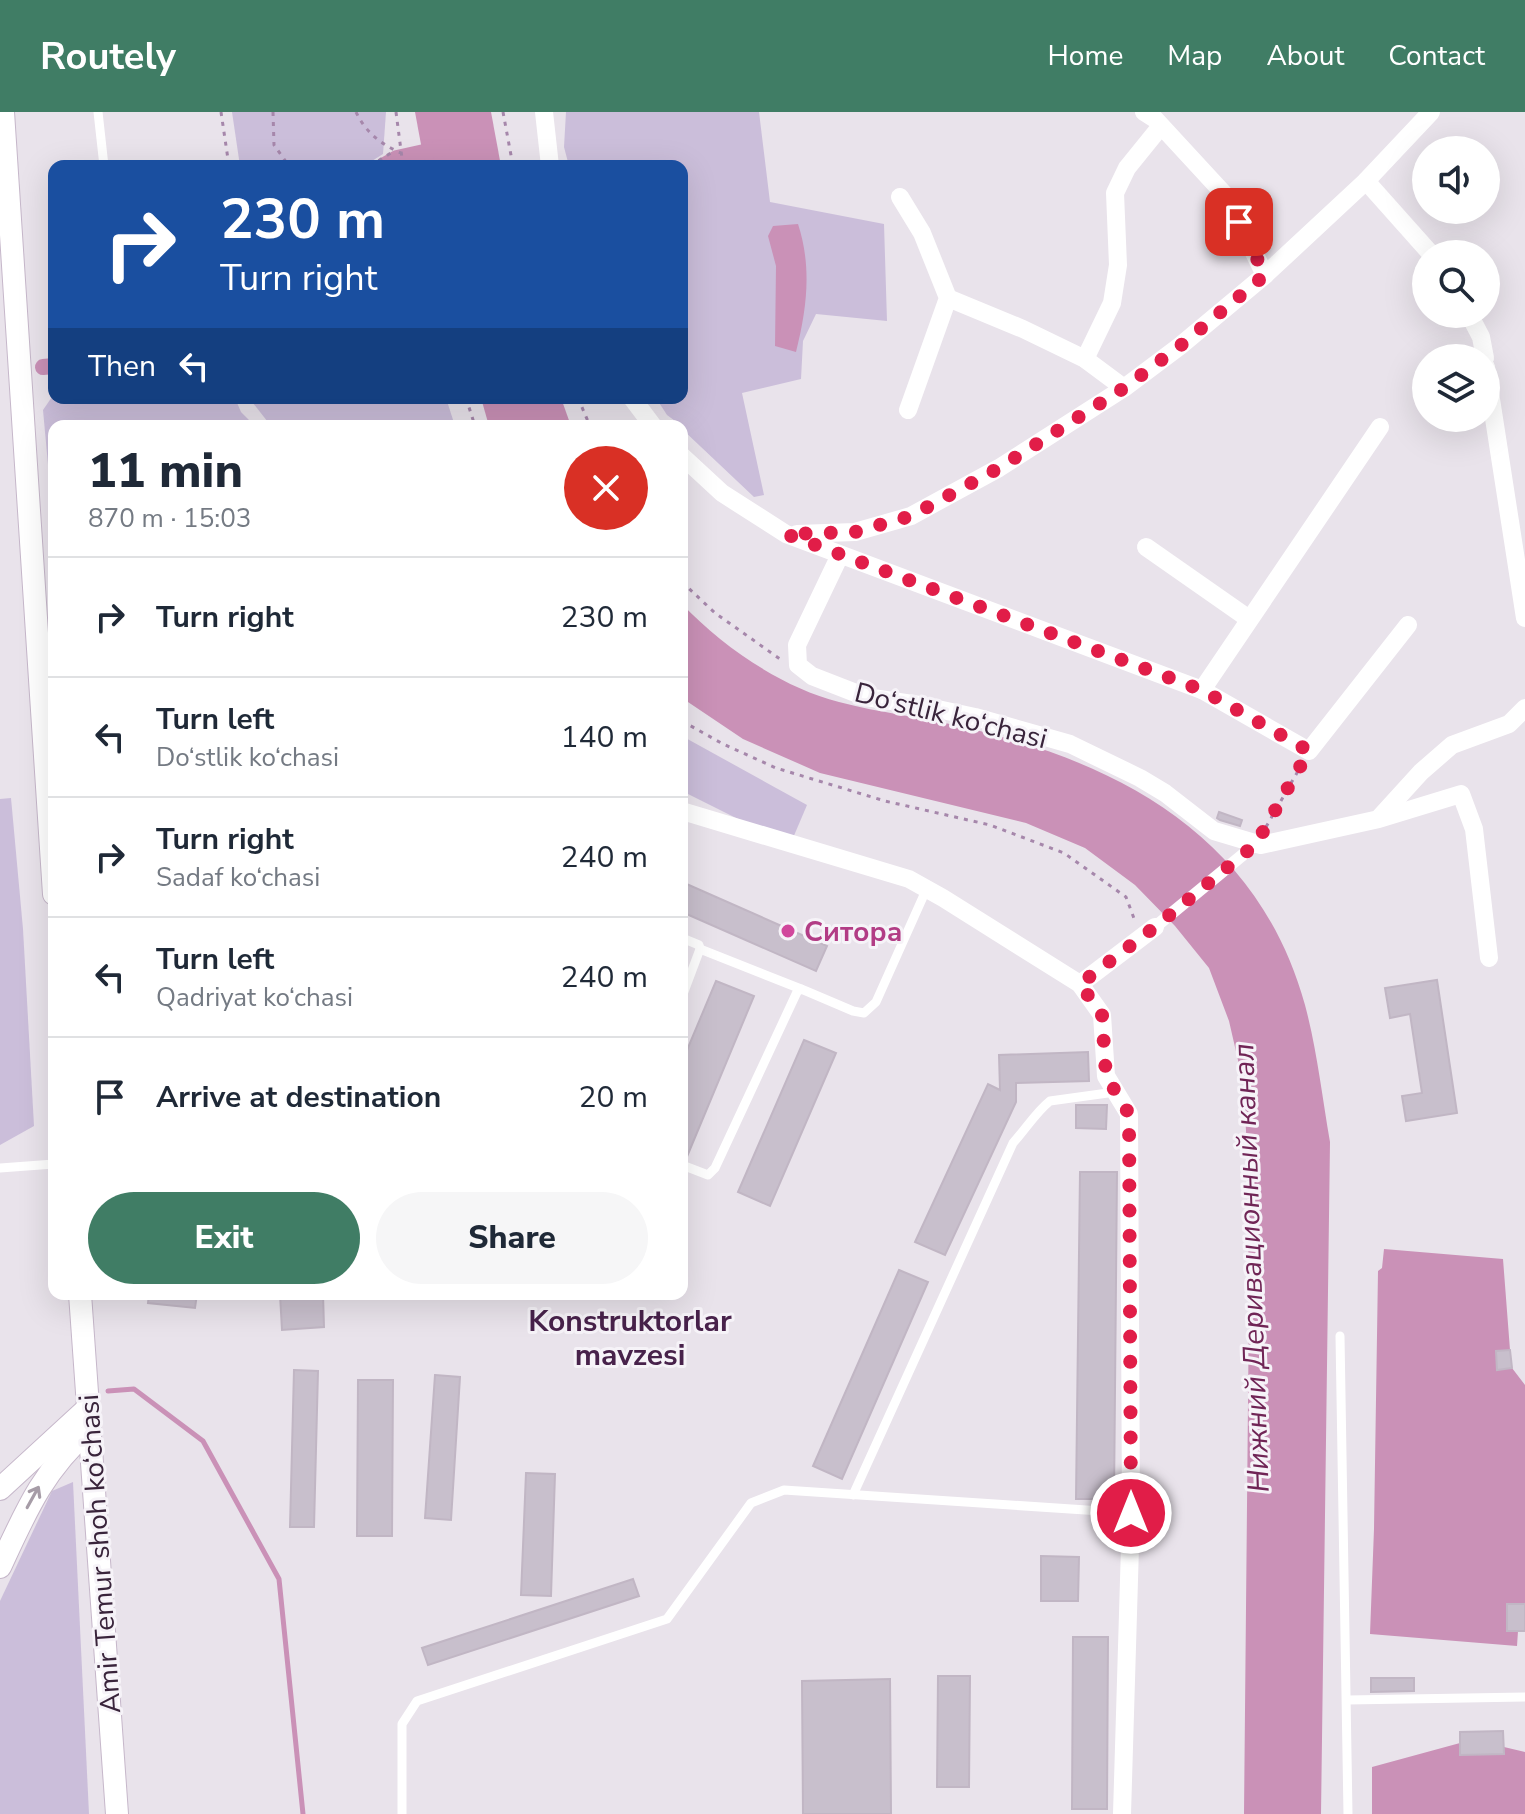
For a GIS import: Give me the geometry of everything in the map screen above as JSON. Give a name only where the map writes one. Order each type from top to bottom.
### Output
[{"type":"main road","points":[[3,112],[48,787]]},
{"type":"main road","name":"Amir Temur shoh ko‘chasi","points":[[80,1300],[117,1814]]},
{"type":"main road","points":[[0,1489],[22,1466],[89,1419]]},
{"type":"main road","points":[[0,1567],[43,1480],[75,1443],[89,1419]]},
{"type":"street","points":[[544,112],[549,160]]},
{"type":"street","points":[[786,534],[855,532],[911,516],[999,468],[1124,388],[1265,275],[1366,181],[1431,112]]},
{"type":"street","points":[[1085,359],[1112,303],[1118,265],[1115,193],[1155,117],[1226,196],[1265,275]]},
{"type":"street","points":[[1366,181],[1419,240]]},
{"type":"street","points":[[900,197],[922,233],[948,298],[908,410]]},
{"type":"street","points":[[948,298],[1085,359],[1124,388]]},
{"type":"street","points":[[1202,690],[1380,427]]},
{"type":"street","points":[[1496,432],[1525,618]]},
{"type":"street","points":[[688,462],[722,493],[786,534],[1202,690],[1309,751],[1408,625]]},
{"type":"street","points":[[1146,547],[1249,619]]},
{"type":"street","points":[[797,645],[840,555]]},
{"type":"street","name":"Do‘stlik ko‘chasi","points":[[797,645],[798,665],[812,676],[866,697],[975,717],[1070,744],[1153,786],[1214,831],[1256,844],[1379,819],[1461,794],[1474,829],[1489,958]]},
{"type":"street","points":[[1379,819],[1421,772],[1452,745],[1509,724],[1525,708]]},
{"type":"street","points":[[688,813],[909,879],[1080,984],[1102,1015],[1106,1076],[1129,1114],[1131,1513],[1122,1814]]},
{"type":"street","points":[[1080,984],[1149,933],[1256,844]]},
{"type":"lane","points":[[98,112],[103,160]]},
{"type":"lane","points":[[688,940],[699,945],[700,949],[864,1013],[876,1002],[927,888]]},
{"type":"lane","points":[[688,981],[700,949]]},
{"type":"lane","points":[[688,1167],[708,1175],[715,1168],[793,999],[801,989]]},
{"type":"lane","points":[[853,1495],[1013,1143],[1050,1101],[1115,1092]]},
{"type":"lane","points":[[0,1168],[48,1164]]},
{"type":"lane","points":[[1340,1336],[1348,1814]]},
{"type":"lane","points":[[402,1814],[402,1724],[417,1701],[667,1619],[751,1503],[784,1490],[1131,1513]]},
{"type":"lane","points":[[1348,1700],[1525,1697]]},
{"type":"path","points":[[221,112],[228,160]]},
{"type":"path","points":[[273,112],[274,145],[285,160]]},
{"type":"path","points":[[356,112],[379,142],[401,153]]},
{"type":"path","points":[[396,112],[402,160]]},
{"type":"path","points":[[503,112],[512,160]]},
{"type":"path","points":[[379,160],[395,150]]},
{"type":"path","points":[[688,588],[715,613],[782,661],[797,645]]},
{"type":"path","points":[[688,724],[776,768],[885,801],[990,825],[1064,853],[1126,897],[1149,933]]},
{"type":"path","points":[[1256,844],[1309,751]]},
{"type":"shaded area","points":[[232,112],[386,112],[383,154],[374,160],[239,160]]},
{"type":"shaded area","points":[[566,112],[759,112],[770,202],[884,224],[887,321],[816,314],[803,341],[801,379],[742,393],[764,495],[754,497],[688,435],[688,420],[674,420],[660,404],[688,404],[688,160],[567,160],[564,147]]},
{"type":"shaded area","points":[[48,403],[238,404],[249,420],[48,420],[48,465],[43,410]]},
{"type":"shaded area","points":[[254,404],[448,404],[453,420],[266,420]]},
{"type":"shaded area","points":[[688,739],[807,805],[790,845],[688,794]]},
{"type":"shaded area","points":[[11,798],[23,929],[34,1126],[0,1145],[0,799]]},
{"type":"shaded area","points":[[73,1482],[89,1814],[0,1814],[0,1601],[52,1491]]},
{"type":"water","points":[[415,112],[491,112],[500,160],[424,160]]},
{"type":"water","points":[[798,224],[805,256],[806,288],[796,352],[775,346],[776,266],[768,236],[773,226]]},
{"type":"water","points":[[483,404],[563,404],[569,420],[487,420]]},
{"type":"water","name":"Нижний Деривационный канал","points":[[688,610],[754,664],[817,695],[854,706],[1021,742],[1077,762],[1129,787],[1176,817],[1218,853],[1255,896],[1284,947],[1305,1005],[1330,1142],[1321,1814],[1244,1814],[1249,1300],[1247,1147],[1243,1082],[1229,1021],[1209,968],[1175,926],[1135,885],[1085,848],[1026,823],[820,773],[743,739],[688,702]]},
{"type":"water","points":[[1384,1249],[1503,1259],[1510,1350],[1496,1351],[1497,1369],[1512,1368],[1525,1385],[1525,1604],[1507,1605],[1507,1631],[1518,1631],[1517,1646],[1370,1634],[1378,1271],[1382,1268]]},
{"type":"water","points":[[1460,1743],[1461,1755],[1503,1754],[1504,1747],[1525,1752],[1525,1814],[1372,1814],[1372,1767]]},
{"type":"building","points":[[1219,812],[1242,820],[1240,826],[1217,818]]},
{"type":"building","points":[[688,885],[827,946],[816,971],[688,915]]},
{"type":"building","points":[[1437,980],[1457,1113],[1406,1121],[1402,1096],[1422,1093],[1410,1014],[1390,1018],[1385,988]]},
{"type":"building","points":[[716,981],[754,996],[688,1154],[688,1048]]},
{"type":"building","points":[[804,1040],[836,1053],[770,1206],[738,1192]]},
{"type":"building","points":[[1088,1052],[1089,1081],[1016,1083],[1016,1102],[945,1255],[915,1242],[988,1084],[1000,1090],[999,1055]]},
{"type":"building","points":[[1076,1105],[1107,1105],[1106,1129],[1076,1128]]},
{"type":"building","points":[[1080,1172],[1117,1172],[1114,1499],[1076,1499]]},
{"type":"building","points":[[899,1270],[928,1282],[842,1479],[813,1466]]},
{"type":"building","points":[[148,1300],[196,1300],[195,1308],[148,1303]]},
{"type":"building","points":[[280,1300],[323,1300],[324,1327],[282,1330]]},
{"type":"building","points":[[1510,1350],[1512,1368],[1497,1370],[1496,1351]]},
{"type":"building","points":[[294,1370],[318,1371],[314,1527],[290,1527]]},
{"type":"building","points":[[435,1375],[460,1377],[451,1520],[425,1518]]},
{"type":"building","points":[[358,1380],[393,1380],[392,1536],[357,1536]]},
{"type":"building","points":[[526,1473],[555,1474],[551,1596],[521,1595]]},
{"type":"building","points":[[1041,1556],[1079,1557],[1078,1601],[1041,1601]]},
{"type":"building","points":[[633,1579],[639,1596],[428,1665],[422,1648]]},
{"type":"building","points":[[1507,1604],[1525,1604],[1525,1631],[1507,1631]]},
{"type":"building","points":[[1073,1637],[1108,1637],[1107,1809],[1072,1809]]},
{"type":"building","points":[[938,1676],[970,1676],[969,1787],[937,1787]]},
{"type":"building","points":[[1371,1678],[1414,1678],[1414,1691],[1371,1692]]},
{"type":"building","points":[[890,1679],[891,1814],[803,1814],[802,1681]]},
{"type":"building","points":[[1503,1731],[1504,1754],[1460,1755],[1460,1732]]},
{"type":"waterway","points":[[394,160],[442,148]]},
{"type":"waterway","points":[[43,367],[48,367]]},
{"type":"waterway","points":[[108,1391],[134,1389],[203,1441],[279,1579],[303,1814]]},
{"type":"place","name":"Ситора","points":[[788,931]]},
{"type":"district","name":"Konstruktorlar mavzesi","points":[[630,1338]]},
{"type":"route","points":[[1131,1513],[1129,1114],[1106,1076],[1102,1015],[1080,984],[1256,844],[1309,751],[1202,690],[786,534],[855,532],[911,516],[999,468],[1124,388],[1265,275],[1239,222]]}]
